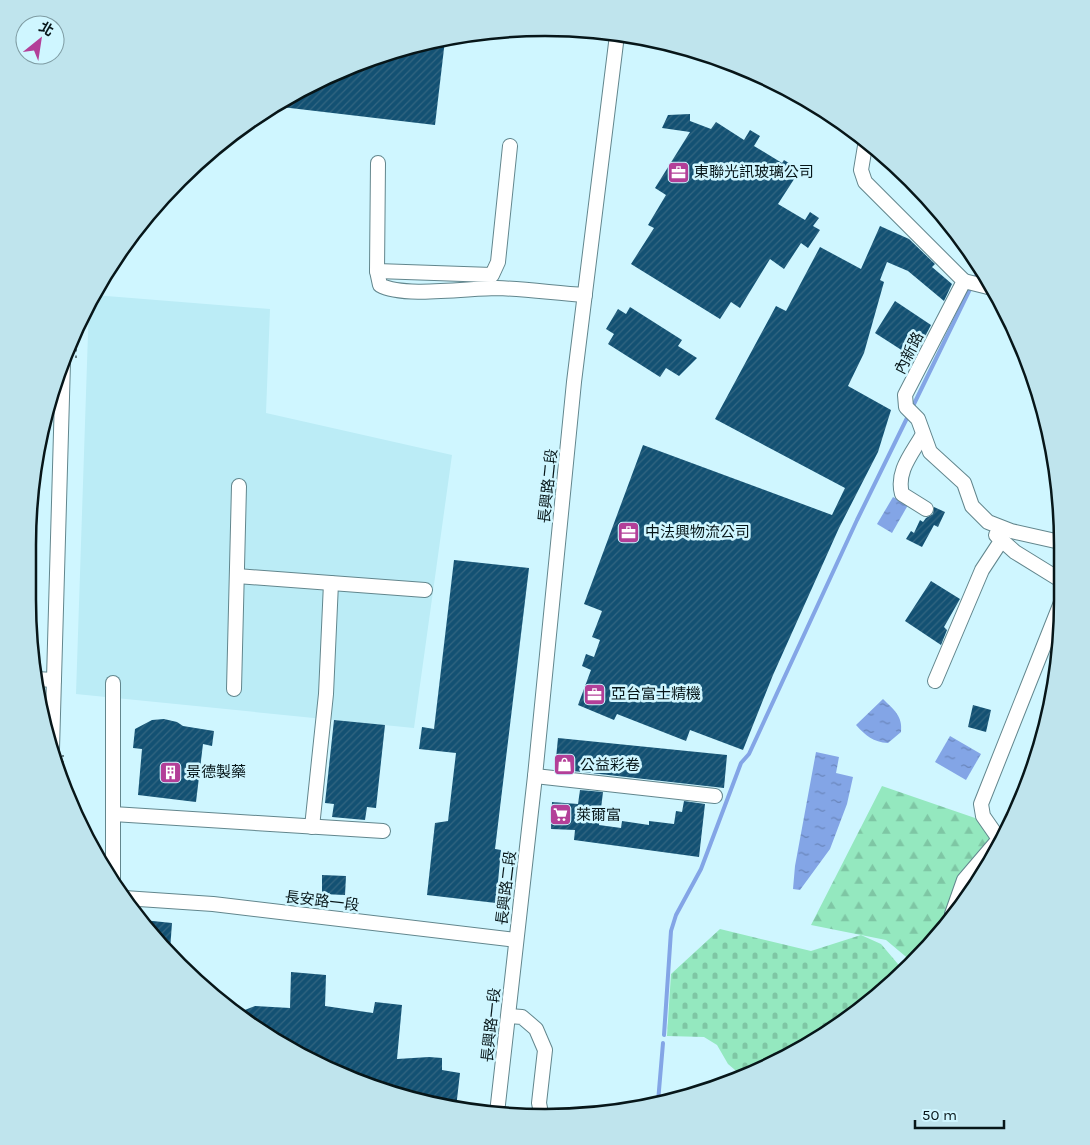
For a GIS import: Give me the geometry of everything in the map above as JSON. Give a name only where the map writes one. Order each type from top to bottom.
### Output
[{"type":"street","name":"長興路二段","points":[[516,940],[536,776],[574,382],[616,42]]},
{"type":"street","points":[[376,271],[492,275],[498,262],[510,146]]},
{"type":"street","points":[[864,149],[861,170],[865,182],[964,281],[983,286]]},
{"type":"street","points":[[378,163],[376,271],[380,286],[387,290],[498,288],[585,295]]},
{"type":"street","name":"內新路","points":[[964,281],[905,395],[906,407],[918,419],[922,436],[930,452],[964,483],[972,506],[988,522],[1012,531],[1054,541]]},
{"type":"street","points":[[53,726],[63,380]]},
{"type":"street","points":[[922,436],[906,464],[899,482],[902,494],[926,510]]},
{"type":"street","points":[[234,689],[239,486]]},
{"type":"street","points":[[994,524],[997,538],[1014,552],[1054,577]]},
{"type":"street","points":[[935,681],[982,570],[1001,541]]},
{"type":"street","points":[[238,576],[425,590]]},
{"type":"street","points":[[312,827],[326,694],[331,583]]},
{"type":"street","points":[[996,835],[983,816],[981,804],[1053,622]]},
{"type":"street","points":[[43,679],[54,680]]},
{"type":"street","points":[[112,867],[113,684]]},
{"type":"street","points":[[536,776],[715,796]]},
{"type":"street","points":[[112,814],[383,831]]},
{"type":"street","points":[[958,897],[964,880],[985,855]]},
{"type":"street","name":"長安路一段","points":[[133,899],[214,904],[516,940]]},
{"type":"street","name":"長興路一段","points":[[498,1106],[516,940]]},
{"type":"street","points":[[509,1016],[522,1017],[536,1029],[545,1050],[539,1103],[540,1109]]},
{"type":"shaded area","points":[[102,296],[270,309],[266,413],[452,455],[414,728],[76,694],[88,321]]},
{"type":"green space","points":[[882,786],[1000,827],[986,854],[949,910],[907,958],[886,940],[811,925]]},
{"type":"green space","points":[[720,929],[811,951],[861,935],[881,944],[899,965],[855,1004],[828,1023],[799,1041],[737,1071],[728,1064],[717,1045],[704,1037],[667,1036],[671,974]]},
{"type":"water","points":[[893,497],[908,505],[892,533],[877,524]]},
{"type":"water","points":[[883,699],[897,714],[901,722],[901,732],[888,743],[870,738],[856,725]]},
{"type":"water","points":[[950,736],[981,754],[966,780],[935,762]]},
{"type":"water","points":[[816,752],[839,757],[836,773],[853,777],[847,804],[830,849],[800,890],[793,889],[795,866]]},
{"type":"building","points":[[444,46],[435,125],[285,107],[350,75],[381,63]]},
{"type":"building","points":[[690,114],[690,121],[711,129],[716,122],[744,140],[750,130],[760,136],[754,146],[782,163],[784,160],[800,170],[778,204],[805,220],[810,212],[819,218],[813,226],[820,230],[808,248],[801,243],[784,269],[770,259],[740,308],[731,302],[720,319],[631,264],[654,228],[648,225],[666,195],[655,188],[690,132],[662,128],[668,115]]},
{"type":"building","points":[[880,226],[909,239],[935,264],[932,267],[952,284],[944,301],[908,271],[887,262],[880,280],[884,282],[864,353],[848,386],[891,410],[878,452],[839,528],[773,675],[743,750],[690,730],[686,741],[617,714],[614,720],[578,705],[591,670],[582,666],[586,654],[594,657],[600,640],[592,637],[602,611],[584,604],[643,445],[832,515],[845,488],[715,419],[776,306],[786,311],[820,247],[861,269]]},
{"type":"building","points":[[895,301],[931,325],[914,358],[875,333]]},
{"type":"building","points":[[630,307],[682,340],[678,346],[697,358],[679,376],[666,368],[660,377],[608,344],[614,334],[606,329],[618,309],[626,314]]},
{"type":"building","points":[[934,507],[945,512],[938,527],[934,525],[922,547],[906,539],[911,531],[914,533],[920,520],[923,522],[933,514]]},
{"type":"building","points":[[454,560],[529,568],[495,849],[501,850],[496,903],[427,895],[435,823],[448,821],[456,753],[419,749],[422,727],[434,729]]},
{"type":"building","points":[[931,581],[960,599],[944,627],[947,630],[941,645],[905,621]]},
{"type":"building","points":[[973,705],[991,710],[986,732],[968,727]]},
{"type":"building","name":"景德製藥","points":[[164,719],[177,722],[183,726],[214,731],[212,746],[203,744],[196,802],[138,795],[142,749],[133,748],[135,729],[152,720]]},
{"type":"building","points":[[334,720],[385,725],[376,808],[367,807],[365,820],[332,817],[334,804],[325,803]]},
{"type":"building","points":[[558,738],[727,755],[724,788],[555,769]]},
{"type":"building","points":[[580,790],[603,792],[599,825],[621,828],[622,821],[649,825],[649,821],[674,824],[676,811],[682,812],[684,801],[705,804],[699,857],[574,840],[575,830],[551,829],[552,802],[578,804]]},
{"type":"building","points":[[322,875],[346,876],[345,895],[322,894]]},
{"type":"building","points":[[150,921],[172,923],[170,944]]},
{"type":"building","points":[[291,972],[326,975],[325,1006],[373,1013],[375,1002],[402,1005],[397,1059],[442,1058],[442,1070],[460,1073],[457,1101],[381,1082],[350,1070],[291,1041],[244,1010],[255,1006],[290,1008]]},
{"type":"waterway","points":[[974,280],[976,275]]},
{"type":"waterway","points":[[913,406],[971,287]]},
{"type":"waterway","points":[[664,1035],[671,931],[676,915],[701,869],[741,763],[749,754],[857,520],[908,416]]},
{"type":"waterway","points":[[659,1095],[663,1043]]},
{"type":"place","name":"東聯光訊玻璃公司","points":[[678,172]]},
{"type":"place","name":"中法興物流公司","points":[[629,532]]},
{"type":"place","name":"亞台富士精機","points":[[595,694]]},
{"type":"place","name":"公益彩卷","points":[[564,765]]},
{"type":"place","name":"景德製藥","points":[[170,772]]},
{"type":"place","name":"萊爾富","points":[[560,815]]}]
